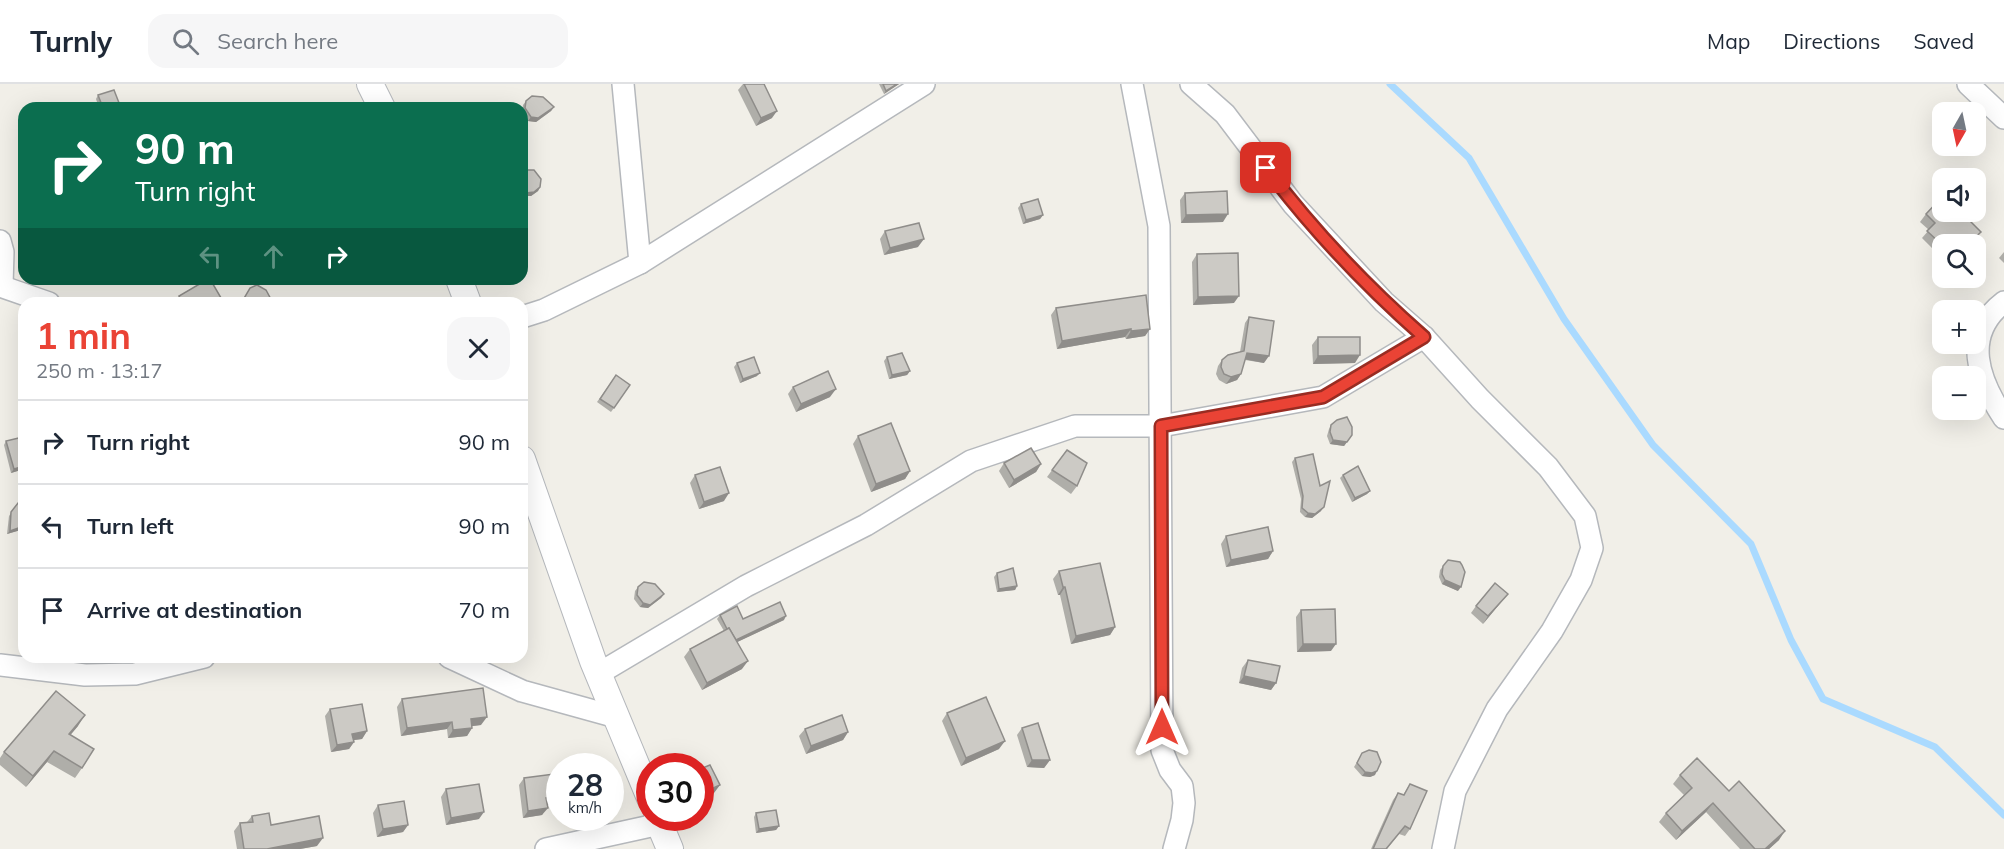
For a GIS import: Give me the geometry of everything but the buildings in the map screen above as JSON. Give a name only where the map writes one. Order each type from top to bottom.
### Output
[{"type":"street","points":[[370,84],[379,102]]},
{"type":"street","points":[[623,84],[640,263]]},
{"type":"street","points":[[528,315],[544,310],[640,263],[924,84]]},
{"type":"street","points":[[1132,84],[1159,226],[1162,750],[1170,771],[1182,786],[1184,803],[1174,849]]},
{"type":"street","points":[[1191,84],[1225,114],[1293,204],[1384,302],[1424,337],[1480,399],[1548,467],[1585,516],[1592,548],[1581,580],[1552,631],[1497,709],[1455,791],[1443,849]]},
{"type":"street","points":[[1968,84],[2004,118]]},
{"type":"street","points":[[0,241],[3,252],[1,286],[33,297]]},
{"type":"street","points":[[2004,302],[1997,307],[1984,326],[1977,349],[1981,375],[1994,404],[2004,418]]},
{"type":"street","points":[[598,674],[746,586],[866,525],[971,461],[1075,426],[1161,426],[1323,397],[1424,337]]},
{"type":"street","points":[[528,476],[598,674],[636,765]]},
{"type":"street","points":[[0,665],[85,675],[135,674],[180,663]]},
{"type":"street","points":[[463,663],[522,691],[616,717]]},
{"type":"street","points":[[546,849],[636,827]]},
{"type":"street","points":[[663,831],[670,849]]},
{"type":"waterway","points":[[1390,84],[1469,158],[1564,319],[1653,445],[1751,544],[1791,640],[1823,699],[1935,747],[2004,815]]},
{"type":"route","points":[[1162,727],[1161,426],[1323,397],[1424,337],[1384,302],[1293,204],[1266,168]]}]
